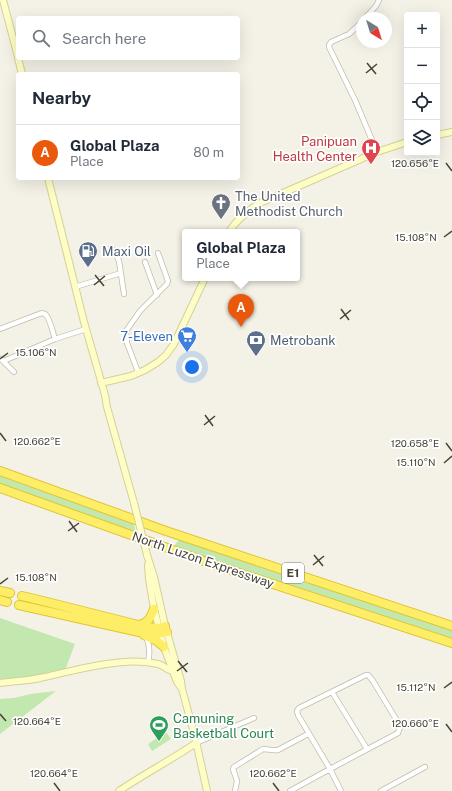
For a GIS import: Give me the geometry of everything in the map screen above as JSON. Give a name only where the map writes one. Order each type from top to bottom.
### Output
[{"type":"highway","name":"North Luzon Expressway","points":[[0,471],[166,531],[452,626]]},
{"type":"highway","name":"North Luzon Expressway","points":[[0,488],[212,564],[452,643]]},
{"type":"highway","points":[[0,591],[10,593]]},
{"type":"highway","points":[[22,596],[136,628],[146,636],[157,641],[164,648]]},
{"type":"highway","points":[[19,605],[136,628],[146,627],[163,629]]},
{"type":"highway","points":[[136,628],[146,623],[150,619],[154,609]]},
{"type":"main road","points":[[3,0],[16,50]]},
{"type":"main road","points":[[18,60],[22,72]]},
{"type":"main road","points":[[440,134],[452,132]]},
{"type":"main road","points":[[231,229],[238,220],[249,210],[260,203],[377,152],[404,143]]},
{"type":"main road","points":[[49,180],[86,329],[154,577],[163,629],[175,670]]},
{"type":"main road","points":[[101,383],[131,376],[145,370],[166,355],[171,348],[204,281]]},
{"type":"main road","points":[[147,556],[154,609],[163,629],[164,648],[181,681],[207,791]]},
{"type":"main road","points":[[0,683],[27,680],[103,664],[125,662],[158,664],[169,670],[175,670]]},
{"type":"main road","points":[[119,791],[196,743]]},
{"type":"street","points":[[370,12],[379,0]]},
{"type":"street","points":[[356,27],[348,34],[331,42],[329,48],[377,152]]},
{"type":"street","points":[[111,248],[120,261],[124,294]]},
{"type":"street","points":[[138,372],[127,343],[126,331],[140,311],[168,284],[158,253]]},
{"type":"street","points":[[145,262],[157,295]]},
{"type":"street","points":[[75,287],[121,273]]},
{"type":"street","points":[[0,328],[44,313],[48,318],[55,339]]},
{"type":"street","points":[[1,359],[6,360],[36,346],[86,329]]},
{"type":"street","points":[[1,359],[14,372]]},
{"type":"street","points":[[146,636],[149,642],[150,650],[148,663]]},
{"type":"street","points":[[290,791],[330,769],[367,749],[398,733],[400,727],[368,675],[299,708],[298,710],[298,715],[308,734],[330,769],[341,791]]},
{"type":"street","points":[[332,692],[367,749]]},
{"type":"street","points":[[196,743],[254,718]]},
{"type":"street","points":[[235,791],[237,781],[233,769],[234,767],[263,749],[267,748],[274,751],[278,750],[308,734]]},
{"type":"street","points":[[381,791],[425,767]]},
{"type":"green space","points":[[0,474],[133,522],[137,535],[0,486]]},
{"type":"green space","points":[[179,540],[452,630],[452,641],[177,548],[175,545]]},
{"type":"green space","points":[[0,618],[75,644],[65,670],[36,678],[0,682]]},
{"type":"green space","points":[[56,691],[0,734],[0,699]]},
{"type":"green space","name":"Camuning Basketball Court","points":[[166,732],[171,739],[152,751],[148,744]]},
{"type":"place","name":"Panipuan Health Center","points":[[371,165]]},
{"type":"place","name":"The United Methodist Church","points":[[221,220]]},
{"type":"place","name":"Maxi Oil","points":[[88,268]]},
{"type":"place","name":"Global Plaza","points":[[241,327]]},
{"type":"place","name":"7-Eleven","points":[[187,353]]},
{"type":"place","name":"Metrobank","points":[[256,357]]},
{"type":"place","name":"Camuning Basketball Court","points":[[159,742]]}]
